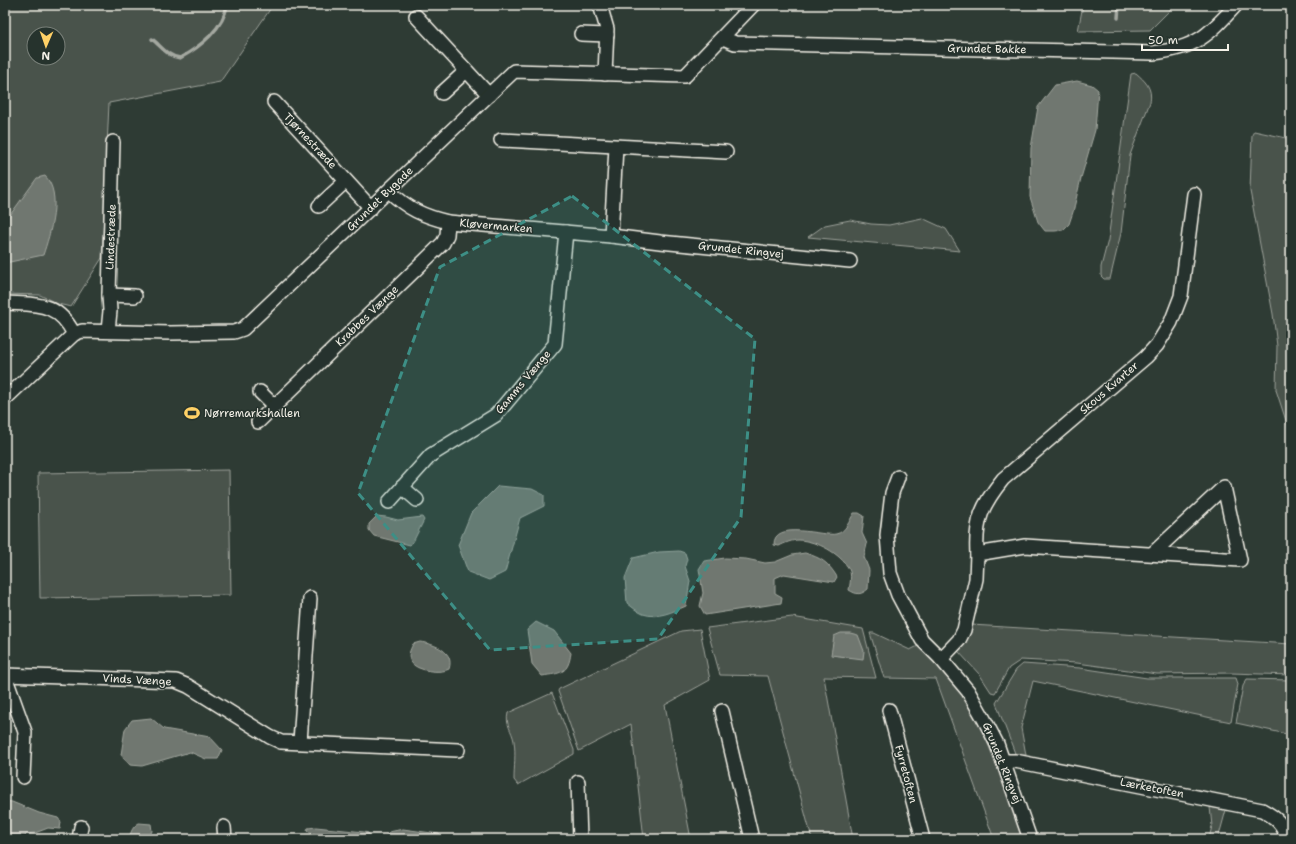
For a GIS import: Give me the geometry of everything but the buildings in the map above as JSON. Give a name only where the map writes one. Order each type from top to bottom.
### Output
[{"type":"street","points":[[600,5],[608,29],[606,74]]},
{"type":"street","name":"Grundet Bygade","points":[[74,334],[82,331],[170,333],[234,332],[243,329],[372,208],[489,94],[514,72],[685,76],[753,5]]},
{"type":"street","name":"Grundet Bakke","points":[[722,38],[735,43],[1153,53],[1172,51],[1200,40],[1214,29],[1236,5]]},
{"type":"street","points":[[416,16],[489,94]]},
{"type":"street","points":[[580,34],[607,35]]},
{"type":"street","points":[[442,93],[466,71]]},
{"type":"street","name":"Tjørnestræde","points":[[274,102],[372,208]]},
{"type":"street","points":[[501,140],[726,152]]},
{"type":"street","name":"Lindestræde","points":[[108,331],[110,311],[109,295],[113,142]]},
{"type":"street","points":[[611,236],[616,146]]},
{"type":"street","points":[[319,206],[346,181]]},
{"type":"street","name":"Kløvermarken","points":[[389,191],[412,210],[425,216],[448,222],[632,238]]},
{"type":"street","name":"Skous Kvarter","points":[[941,659],[959,640],[964,630],[976,579],[977,528],[988,497],[1003,479],[1146,357],[1157,345],[1171,322],[1181,296],[1194,194]]},
{"type":"street","name":"Krabbes Vænge","points":[[258,422],[443,243],[447,235],[448,222]]},
{"type":"street","name":"Gamms Vænge","points":[[389,502],[430,455],[496,415],[555,344],[566,232]]},
{"type":"street","name":"Grundet Ringvej","points":[[632,238],[850,261]]},
{"type":"street","points":[[109,295],[135,296]]},
{"type":"street","points":[[5,303],[37,304],[51,309],[60,314],[68,323],[74,334],[5,399]]},
{"type":"street","points":[[260,392],[274,406]]},
{"type":"street","name":"Grundet Ringvej","points":[[898,477],[892,493],[887,535],[890,573],[898,595],[914,628],[922,640],[968,690],[997,744],[1030,839]]},
{"type":"street","points":[[402,487],[417,500]]},
{"type":"street","points":[[977,554],[1025,546],[1240,560],[1224,488],[1152,554]]},
{"type":"street","points":[[300,742],[310,598]]},
{"type":"street","name":"Vinds Vænge","points":[[23,777],[25,732],[5,675],[160,679],[176,681],[188,686],[270,737],[281,742],[458,750]]},
{"type":"street","name":"Fyrretoften","points":[[889,710],[923,839]]},
{"type":"street","points":[[722,711],[752,839]]},
{"type":"street","name":"Lærketoften","points":[[1003,761],[1015,761],[1262,810],[1272,815],[1280,822],[1286,833],[1287,839]]},
{"type":"street","points":[[578,782],[580,839]]},
{"type":"highlighted area","points":[[572,196],[755,339],[741,517],[658,639],[490,650],[358,493],[440,267]]},
{"type":"shaded area","points":[[5,5],[273,5],[220,82],[109,103],[102,258],[71,307],[58,304],[40,295],[5,294],[5,66],[9,37],[5,36]]},
{"type":"shaded area","points":[[1083,5],[1175,5],[1150,30],[1078,31]]},
{"type":"shaded area","points":[[1136,73],[1148,85],[1151,97],[1130,155],[1121,233],[1110,279],[1104,279],[1101,276],[1101,267],[1108,240],[1131,74]]},
{"type":"shaded area","points":[[1077,81],[1092,85],[1098,90],[1095,130],[1069,224],[1063,230],[1045,231],[1038,222],[1030,197],[1031,148],[1038,107],[1055,85]]},
{"type":"shaded area","points":[[1254,131],[1291,139],[1291,436],[1276,390],[1277,346],[1273,314],[1250,191],[1252,135]]},
{"type":"shaded area","points":[[45,176],[53,193],[54,203],[49,236],[43,255],[5,263],[5,222],[37,178]]},
{"type":"shaded area","points":[[922,218],[946,229],[960,251],[808,237],[825,225],[850,220],[871,224],[889,225]]},
{"type":"shaded area","points":[[229,470],[231,595],[40,598],[38,473]]},
{"type":"shaded area","points":[[498,486],[532,489],[544,495],[544,506],[520,518],[505,572],[489,580],[468,572],[458,545],[471,513]]},
{"type":"shaded area","points":[[854,513],[859,513],[864,516],[862,533],[867,544],[864,557],[869,570],[868,589],[861,593],[854,593],[849,590],[851,577],[850,571],[845,563],[834,553],[820,545],[799,540],[791,541],[779,546],[774,545],[776,537],[782,533],[790,531],[830,534],[839,533],[847,526]]},
{"type":"shaded area","points":[[377,516],[398,520],[422,517],[424,520],[410,545],[374,536],[369,530],[369,524]]},
{"type":"shaded area","points":[[679,551],[685,553],[687,559],[685,566],[690,581],[686,606],[665,614],[654,616],[643,614],[627,603],[625,578],[633,558],[659,552]]},
{"type":"shaded area","points":[[805,553],[820,559],[827,564],[837,577],[834,582],[784,574],[775,578],[775,593],[782,597],[781,603],[705,615],[700,606],[703,593],[699,569],[704,561],[725,558],[746,559],[765,563],[775,562],[792,555]]},
{"type":"shaded area","points":[[792,617],[863,629],[876,678],[824,677],[853,839],[812,839],[768,676],[720,675],[707,628]]},
{"type":"shaded area","points":[[536,622],[554,631],[571,653],[566,669],[559,673],[542,676],[532,664],[527,630]]},
{"type":"shaded area","points":[[971,625],[1291,644],[1291,675],[1231,673],[1157,674],[1077,663],[1021,660],[1009,668],[995,693],[991,692],[980,675],[958,651],[965,643]]},
{"type":"shaded area","points":[[700,629],[710,680],[665,705],[691,839],[644,839],[631,724],[579,751],[558,691],[559,689],[681,631]]},
{"type":"shaded area","points":[[841,633],[858,635],[864,651],[863,659],[831,655],[834,636]]},
{"type":"shaded area","points":[[870,633],[874,633],[910,650],[918,646],[921,647],[947,673],[969,703],[980,725],[1003,780],[1023,839],[994,839],[936,679],[884,678]]},
{"type":"shaded area","points":[[420,642],[437,647],[446,653],[449,657],[449,669],[445,671],[429,671],[418,668],[414,665],[409,658],[409,653],[413,644]]},
{"type":"shaded area","points":[[1023,664],[1080,668],[1147,678],[1236,678],[1238,684],[1231,722],[1033,681],[1021,728],[1026,755],[1016,756],[996,703],[1016,670]]},
{"type":"shaded area","points":[[1247,679],[1291,680],[1291,735],[1236,723],[1243,686]]},
{"type":"shaded area","points":[[552,693],[574,750],[574,754],[518,785],[514,780],[515,746],[507,721],[508,713]]},
{"type":"shaded area","points":[[151,718],[164,729],[210,737],[222,750],[218,759],[206,759],[190,752],[142,766],[130,765],[121,755],[125,729],[132,720]]},
{"type":"shaded area","points":[[5,801],[58,818],[61,822],[60,829],[48,828],[35,833],[26,834],[24,839],[5,839]]},
{"type":"shaded area","points":[[1210,807],[1226,810],[1218,839],[1209,839],[1212,826]]},
{"type":"shaded area","points":[[139,823],[151,824],[152,831],[149,839],[129,839],[133,828]]},
{"type":"shaded area","points":[[316,827],[364,832],[368,833],[371,839],[328,839],[312,834],[307,830],[308,828]]},
{"type":"shaded area","points":[[403,829],[439,834],[443,839],[386,839],[389,832]]},
{"type":"waterway","points":[[152,39],[172,56],[180,58],[210,36],[221,21],[227,5]]},
{"type":"waterway","points":[[1118,18],[1119,5]]},
{"type":"place","name":"Nørremarkshallen","points":[[192,413]]}]
